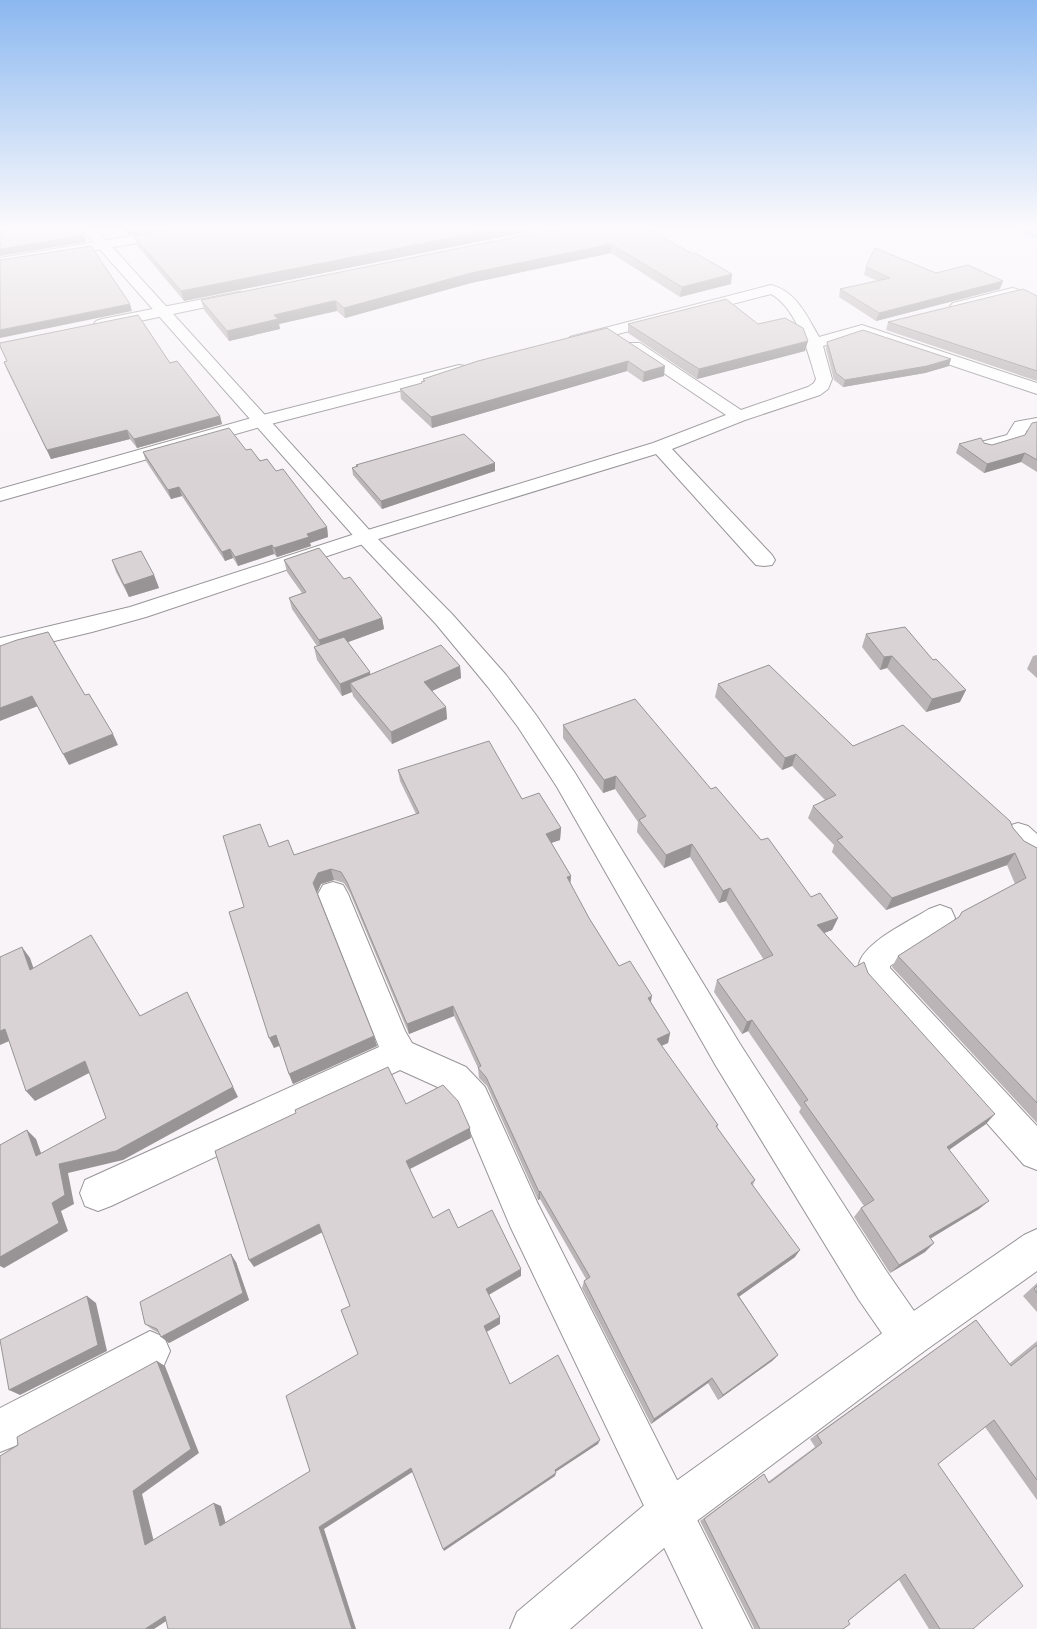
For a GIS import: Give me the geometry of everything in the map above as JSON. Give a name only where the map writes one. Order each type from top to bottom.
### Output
[{"type":"street","points":[[156,304],[365,537],[444,619],[498,681],[566,780],[728,1055],[872,1286],[909,1338]]},
{"type":"street","points":[[88,327],[202,304]]},
{"type":"street","points":[[563,343],[713,304]]},
{"type":"street","points":[[0,646],[92,626],[138,612],[365,537],[660,447],[739,416],[800,397],[822,385],[824,379],[814,343],[791,304]]},
{"type":"street","points":[[946,309],[965,304]]},
{"type":"street","points":[[814,343],[890,323]]},
{"type":"street","points":[[862,330],[1037,389]]},
{"type":"street","points":[[610,331],[739,416]]},
{"type":"street","points":[[0,495],[261,421],[478,365]]},
{"type":"street","points":[[988,446],[1015,438],[1017,430],[1021,426],[1037,423]]},
{"type":"street","points":[[660,447],[764,560]]},
{"type":"street","points":[[333,894],[392,1040],[400,1054],[454,1078],[473,1099],[524,1216],[728,1629]]},
{"type":"street","points":[[940,918],[878,957],[874,964],[874,973],[1037,1152]]},
{"type":"street","points":[[98,1193],[400,1054]]},
{"type":"street","points":[[534,1629],[670,1513],[909,1338],[1037,1248]]},
{"type":"street","points":[[0,1432],[150,1351]]},
{"type":"building","points":[[0,304],[130,304],[0,330]]},
{"type":"building","points":[[204,304],[320,304],[274,315],[278,319],[227,331]]},
{"type":"building","points":[[339,304],[358,304],[344,308]]},
{"type":"building","points":[[706,304],[732,304],[758,324],[785,318],[803,328],[808,341],[699,369],[628,324]]},
{"type":"building","points":[[864,304],[914,304],[879,313]]},
{"type":"building","points":[[962,304],[1037,304],[1037,371],[888,322]]},
{"type":"building","points":[[138,315],[170,363],[177,361],[220,416],[134,439],[127,430],[47,450],[4,362],[7,361],[0,343]]},
{"type":"building","points":[[607,328],[665,366],[644,372],[628,361],[431,417],[400,389],[422,383],[425,381],[423,379],[478,361]]},
{"type":"building","points":[[863,330],[951,359],[927,366],[845,380],[836,373],[827,342]]},
{"type":"building","points":[[1037,422],[1037,460],[1025,453],[987,464],[959,444],[981,438],[984,443],[992,445],[1025,435],[1032,423]]},
{"type":"building","points":[[229,428],[246,450],[251,449],[260,461],[267,459],[276,471],[283,469],[327,527],[307,534],[309,537],[274,548],[272,545],[235,557],[230,549],[222,552],[179,487],[168,490],[143,452]]},
{"type":"building","points":[[464,434],[495,463],[381,501],[352,468],[358,466],[356,465]]},
{"type":"building","points":[[319,548],[344,579],[350,577],[382,618],[319,640],[289,598],[306,592],[284,560]]},
{"type":"building","points":[[141,551],[154,575],[124,585],[112,560]]},
{"type":"building","points":[[905,627],[933,660],[936,659],[966,690],[932,699],[892,656],[884,657],[866,634]]},
{"type":"building","points":[[48,632],[85,695],[89,694],[113,734],[63,754],[32,696],[0,708],[0,646]]},
{"type":"building","points":[[344,637],[370,672],[340,684],[314,647]]},
{"type":"building","points":[[441,645],[460,666],[424,682],[446,707],[391,732],[350,683]]},
{"type":"building","points":[[769,665],[853,746],[903,725],[1010,821],[1013,828],[1024,841],[1037,848],[1037,1103],[898,956],[959,917],[962,912],[1026,878],[1015,853],[892,898],[837,840],[843,837],[813,806],[836,795],[796,754],[785,758],[718,684]]},
{"type":"building","points":[[635,699],[711,789],[716,787],[761,840],[768,838],[811,897],[820,893],[838,918],[817,925],[855,967],[864,962],[868,973],[995,1114],[947,1147],[989,1201],[929,1236],[934,1243],[899,1265],[861,1208],[874,1200],[804,1102],[808,1100],[752,1020],[747,1022],[717,980],[773,955],[730,888],[723,891],[692,844],[666,855],[639,820],[646,816],[616,776],[604,780],[563,725]]},
{"type":"building","points":[[489,741],[522,799],[539,793],[561,828],[546,834],[571,876],[567,877],[589,918],[619,966],[630,961],[652,996],[648,998],[670,1033],[657,1039],[755,1180],[751,1183],[800,1250],[737,1294],[778,1355],[723,1395],[712,1378],[654,1419],[584,1281],[590,1277],[539,1192],[486,1077],[478,1068],[481,1066],[453,1006],[407,1024],[347,882],[341,872],[331,869],[318,873],[313,883],[374,1036],[289,1074],[276,1035],[269,1038],[229,912],[244,907],[223,836],[260,824],[269,847],[288,840],[294,855],[419,813],[398,770]]},
{"type":"building","points":[[91,935],[140,1016],[187,992],[233,1087],[116,1151],[59,1164],[65,1195],[52,1203],[59,1223],[0,1257],[0,1145],[27,1130],[36,1156],[106,1118],[85,1061],[26,1091],[5,1029],[0,1031],[0,957],[22,947],[30,970]]},
{"type":"building","points":[[388,1067],[406,1104],[443,1085],[458,1101],[470,1128],[406,1161],[433,1218],[449,1209],[458,1228],[492,1210],[521,1269],[486,1289],[500,1317],[484,1326],[510,1384],[558,1355],[600,1440],[555,1470],[556,1473],[443,1549],[411,1468],[319,1527],[352,1629],[168,1629],[165,1616],[145,1629],[0,1629],[0,1456],[18,1445],[17,1437],[157,1361],[191,1449],[133,1491],[145,1545],[214,1503],[220,1526],[310,1471],[286,1396],[358,1354],[341,1310],[350,1306],[319,1224],[249,1260],[215,1151],[296,1113],[295,1110]]},
{"type":"building","points":[[231,1254],[243,1293],[161,1337],[157,1329],[145,1324],[140,1302]]},
{"type":"building","points":[[87,1296],[98,1345],[9,1390],[0,1340]]},
{"type":"building","points":[[976,1320],[1011,1366],[1037,1345],[1037,1480],[994,1420],[938,1464],[1023,1586],[973,1629],[940,1629],[905,1574],[848,1621],[850,1624],[843,1629],[760,1629],[704,1519],[764,1474],[769,1483],[822,1443],[817,1435]]}]
